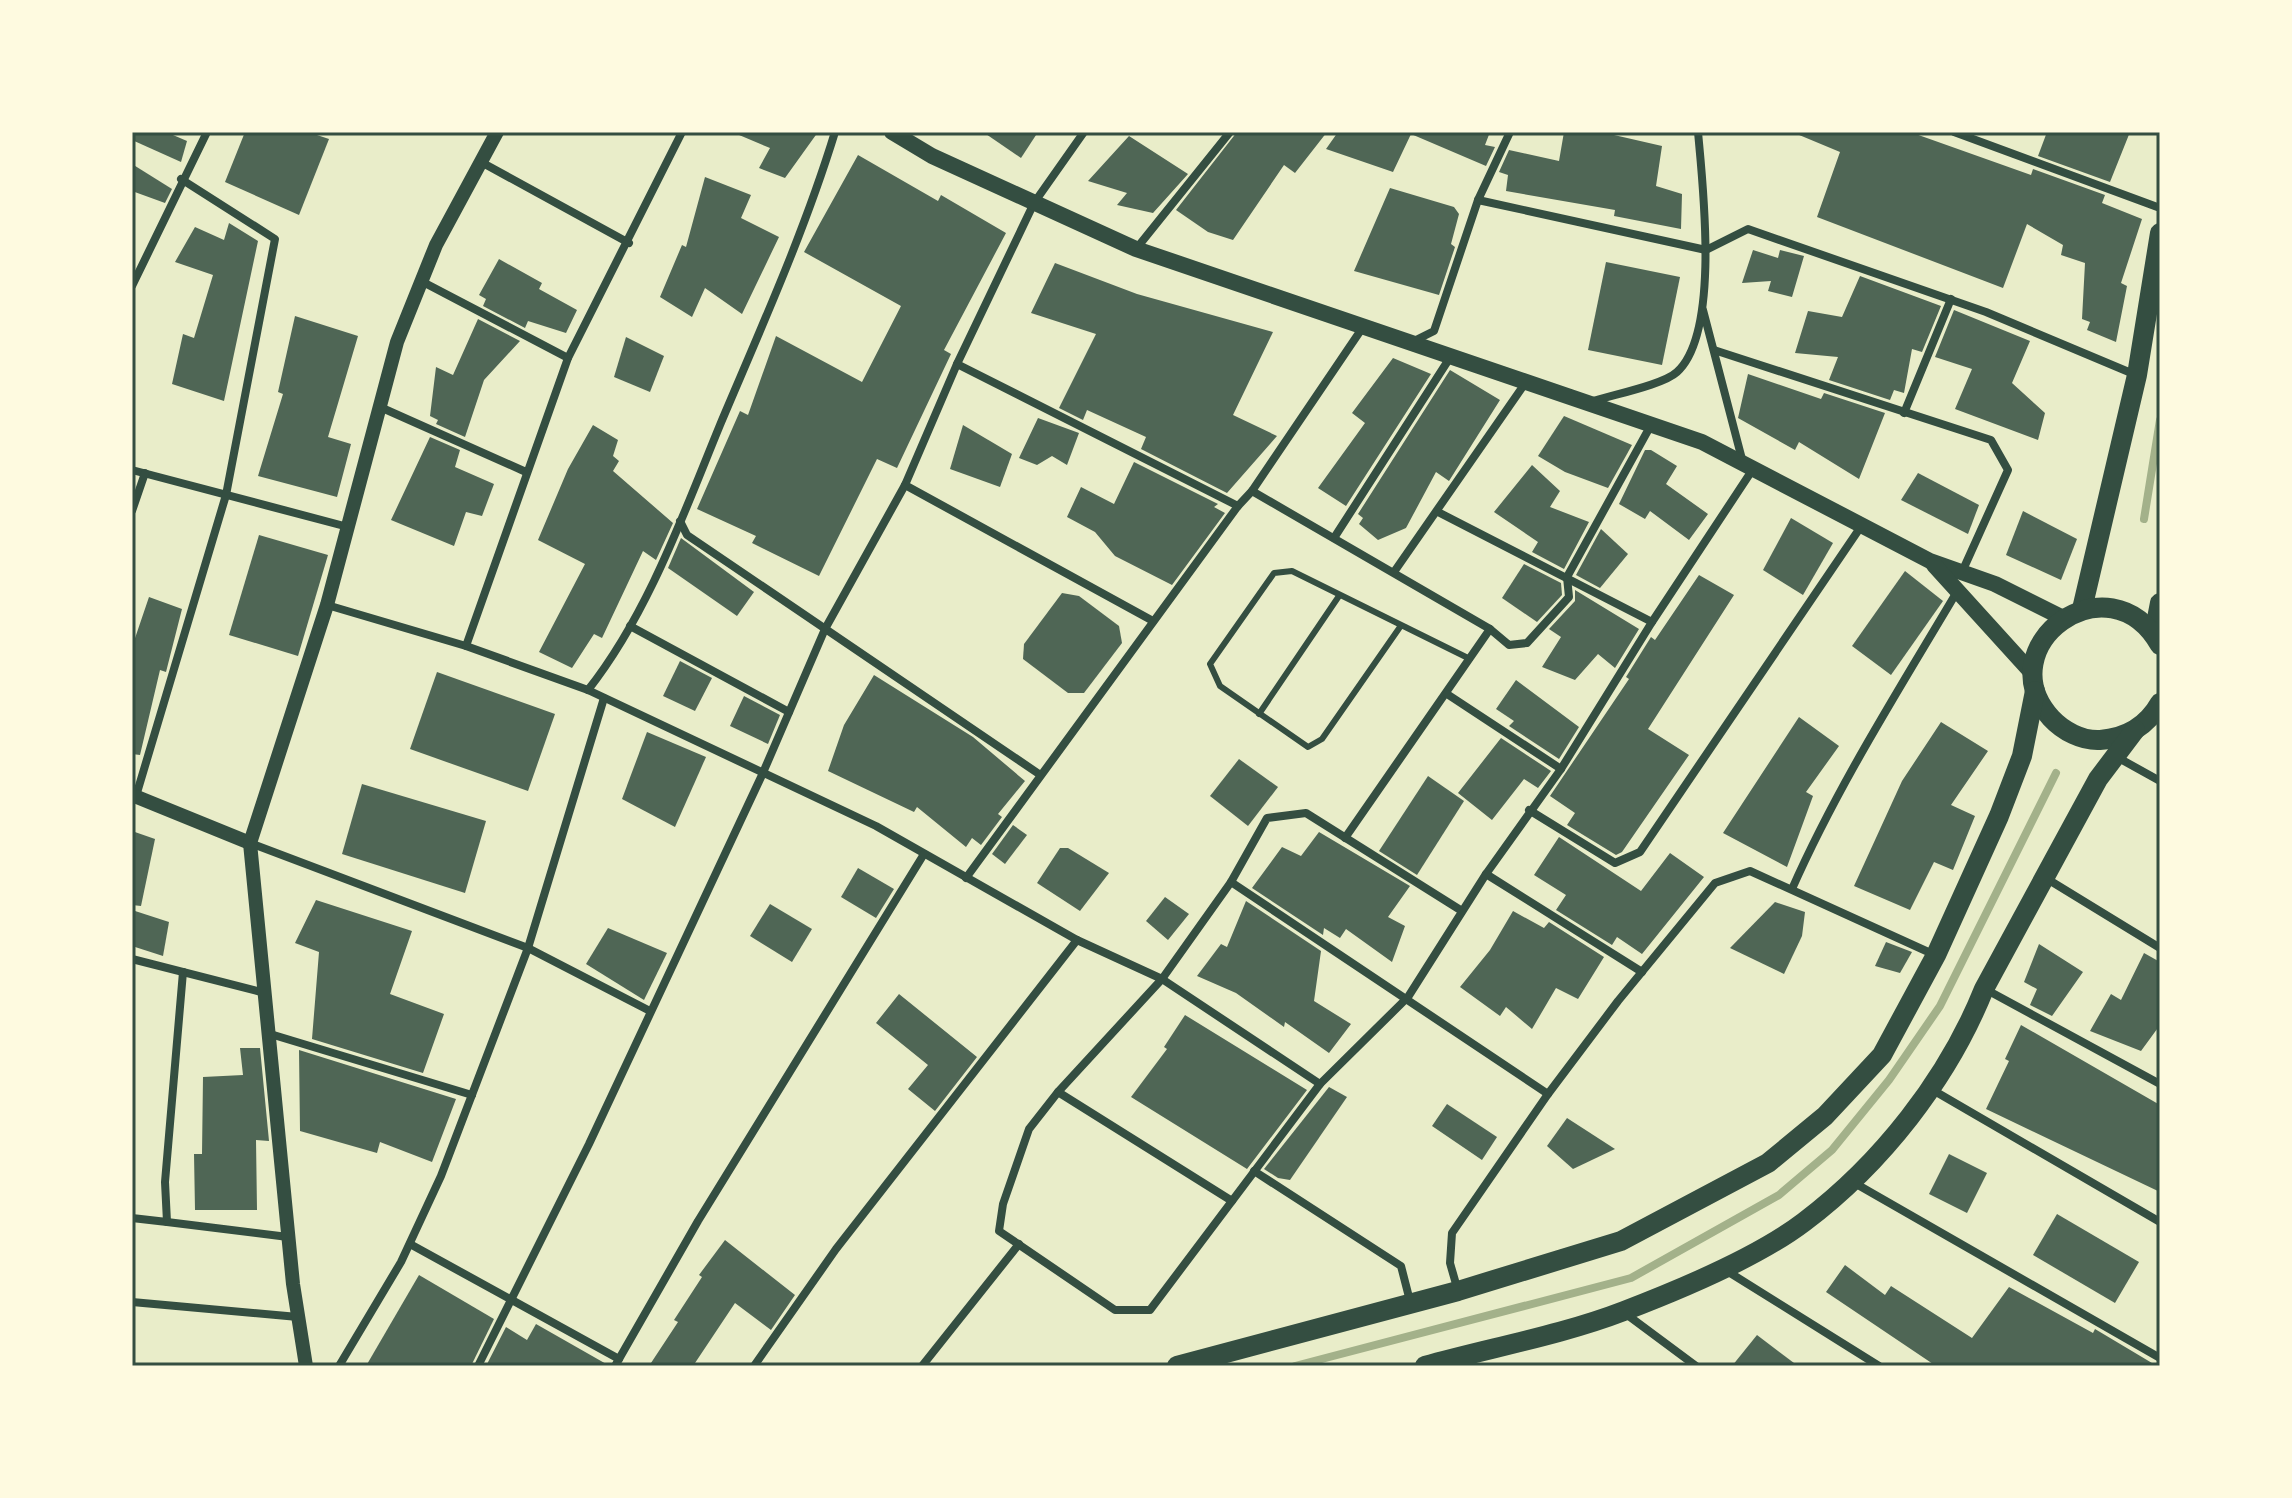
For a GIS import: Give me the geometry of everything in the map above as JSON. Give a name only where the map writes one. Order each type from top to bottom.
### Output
[{"type":"main road","points":[[892,132],[932,156],[1136,249],[1702,442],[1930,561],[1995,584],[2063,618]]},
{"type":"main road","points":[[2082,609],[2137,375],[2160,233]]},
{"type":"main road","points":[[1930,561],[2034,682],[2044,710],[2058,725],[2075,735],[2096,740],[2116,738],[2147,723]]},
{"type":"main road","points":[[2157,639],[2160,603]]},
{"type":"main road","points":[[1177,1366],[1458,1291],[1621,1241],[1768,1163],[1825,1116],[1882,1055],[1936,955],[2022,756],[2037,652],[2047,632],[2063,618],[2082,609],[2102,607],[2122,610],[2140,620],[2157,639]]},
{"type":"main road","points":[[1425,1366],[1623,1312],[1763,1248],[1803,1223],[1851,1181],[1901,1127],[1930,1089],[1973,1017],[1984,989],[2043,877],[2114,755],[2147,723],[2160,703]]},
{"type":"street","points":[[132,286],[181,179],[207,132]]},
{"type":"street","points":[[306,1366],[288,1237],[250,843],[327,605],[397,342],[421,281],[497,132]]},
{"type":"street","points":[[466,646],[568,358],[629,243],[682,132]]},
{"type":"street","points":[[588,690],[630,626],[680,521],[812,206],[835,132]]},
{"type":"street","points":[[478,1366],[514,1301],[762,775],[825,629],[905,485],[957,364],[1034,203],[1084,132]]},
{"type":"street","points":[[1136,249],[1230,132]]},
{"type":"street","points":[[1412,342],[1434,331],[1478,200],[1510,132]]},
{"type":"street","points":[[1588,403],[1675,375],[1692,356],[1702,306],[1706,250],[1698,132]]},
{"type":"street","points":[[1954,132],[2160,208]]},
{"type":"street","points":[[481,162],[629,243]]},
{"type":"street","points":[[181,179],[275,239],[226,495],[134,795],[250,843],[528,948],[650,1011]]},
{"type":"street","points":[[1478,200],[1706,250],[1748,229],[1951,299],[2137,375]]},
{"type":"street","points":[[421,281],[568,358]]},
{"type":"street","points":[[1904,413],[1951,299]]},
{"type":"street","points":[[1462,911],[1306,813],[1267,818],[1231,882],[1162,979],[1058,1092],[1029,1129],[1003,1204],[999,1231],[1115,1310],[1150,1310],[1320,1084],[1408,997],[1486,874],[1561,769],[1748,467],[1702,306]]},
{"type":"street","points":[[966,878],[1039,774],[1252,491],[1364,325]]},
{"type":"street","points":[[1714,350],[1991,440],[2008,470],[1962,572]]},
{"type":"street","points":[[1334,538],[1452,356]]},
{"type":"street","points":[[957,364],[1238,506]]},
{"type":"street","points":[[1394,572],[1526,381]]},
{"type":"street","points":[[380,407],[526,472]]},
{"type":"street","points":[[1252,491],[1490,629],[1509,645],[1527,643],[1569,597],[1567,577],[1651,425]]},
{"type":"street","points":[[132,470],[348,527]]},
{"type":"street","points":[[132,511],[145,473]]},
{"type":"street","points":[[905,485],[1153,621]]},
{"type":"street","points":[[1438,512],[1652,622]]},
{"type":"street","points":[[680,521],[687,535],[1039,774]]},
{"type":"street","points":[[1529,810],[1615,863],[1640,852],[1862,525]]},
{"type":"street","points":[[1792,889],[1816,835],[1851,771],[1958,590]]},
{"type":"street","points":[[327,605],[466,646],[588,690],[762,775],[876,826],[1077,940],[1162,979],[1320,1084]]},
{"type":"street","points":[[630,626],[789,712]]},
{"type":"street","points":[[1345,838],[1490,629]]},
{"type":"street","points":[[1447,694],[1561,769]]},
{"type":"street","points":[[339,1366],[410,1244],[472,1095],[528,948],[604,698]]},
{"type":"street","points":[[2114,755],[2160,781]]},
{"type":"street","points":[[410,1244],[617,1362],[698,1221],[924,854]]},
{"type":"street","points":[[1458,1291],[1450,1263],[1452,1233],[1548,1094],[1715,883],[1750,871],[1936,955]]},
{"type":"street","points":[[1486,874],[1642,972]]},
{"type":"street","points":[[2043,877],[2160,948]]},
{"type":"street","points":[[1231,882],[1408,997],[1548,1094]]},
{"type":"street","points":[[754,1366],[836,1249],[1077,940]]},
{"type":"street","points":[[132,959],[265,993]]},
{"type":"street","points":[[167,1222],[165,1182],[183,972]]},
{"type":"street","points":[[1984,989],[2160,1084]]},
{"type":"street","points":[[267,1033],[472,1095]]},
{"type":"street","points":[[1930,1089],[2160,1222]]},
{"type":"street","points":[[1058,1092],[1232,1201]]},
{"type":"street","points":[[1254,1171],[1401,1266],[1410,1304]]},
{"type":"street","points":[[1851,1181],[2160,1358]]},
{"type":"street","points":[[132,1218],[288,1237]]},
{"type":"street","points":[[922,1366],[1019,1244]]},
{"type":"street","points":[[1721,1267],[1879,1366]]},
{"type":"street","points":[[132,1302],[298,1317]]},
{"type":"street","points":[[1623,1312],[1696,1366]]},
{"type":"lane","points":[[1400,627],[1322,739],[1308,747],[1220,686],[1210,664],[1274,573],[1292,571],[1470,659]]},
{"type":"lane","points":[[1259,714],[1339,596]]},
{"type":"building","points":[[132,132],[166,132],[187,141],[181,162],[132,140]]},
{"type":"building","points":[[245,132],[308,132],[329,139],[299,215],[225,182]]},
{"type":"building","points":[[732,132],[818,132],[785,178],[759,168],[770,148]]},
{"type":"building","points":[[983,132],[1038,132],[1021,158]]},
{"type":"building","points":[[1237,132],[1327,132],[1295,173],[1284,165],[1233,240],[1208,232],[1176,210]]},
{"type":"building","points":[[1338,132],[1490,132],[1485,145],[1495,147],[1486,166],[1411,134],[1393,172],[1326,149]]},
{"type":"building","points":[[1564,132],[1601,132],[1662,146],[1656,186],[1682,194],[1681,229],[1614,216],[1615,210],[1506,191],[1508,175],[1499,172],[1509,150],[1559,161]]},
{"type":"building","points":[[1792,132],[1910,132],[2031,175],[2033,169],[2105,195],[2102,203],[2142,219],[2121,283],[2127,286],[2116,342],[2087,330],[2090,322],[2082,319],[2085,263],[2061,255],[2063,245],[2027,224],[2003,288],[1817,217],[1840,152]]},
{"type":"building","points":[[2047,132],[2130,132],[2110,182],[2038,156]]},
{"type":"building","points":[[1129,136],[1188,174],[1153,213],[1117,205],[1127,193],[1088,181]]},
{"type":"building","points":[[858,155],[938,201],[941,195],[1006,233],[944,350],[951,354],[897,468],[877,459],[819,576],[752,543],[756,536],[697,509],[740,411],[748,415],[776,336],[862,382],[901,306],[804,252]]},
{"type":"building","points":[[132,164],[172,189],[165,203],[132,191]]},
{"type":"building","points":[[705,177],[751,195],[741,218],[779,237],[742,314],[705,288],[692,317],[660,297],[682,245],[686,247]]},
{"type":"building","points":[[1390,188],[1454,207],[1459,214],[1451,244],[1455,247],[1439,295],[1354,271]]},
{"type":"building","points":[[229,223],[258,241],[224,401],[172,384],[183,334],[194,338],[213,275],[175,262],[195,227],[224,240]]},
{"type":"building","points":[[1753,250],[1778,258],[1780,250],[1804,256],[1792,297],[1768,291],[1771,281],[1742,283]]},
{"type":"building","points":[[499,259],[542,283],[539,289],[577,310],[566,333],[528,321],[525,328],[483,306],[486,299],[479,295]]},
{"type":"building","points":[[1606,262],[1680,277],[1662,365],[1588,350]]},
{"type":"building","points":[[1055,263],[1137,294],[1273,332],[1233,415],[1277,436],[1227,493],[1141,449],[1146,437],[1087,410],[1083,420],[1059,408],[1096,334],[1031,313]]},
{"type":"building","points":[[1860,276],[1941,306],[1922,352],[1912,349],[1904,393],[1894,390],[1890,400],[1829,380],[1838,357],[1795,353],[1808,311],[1842,317]]},
{"type":"building","points":[[1954,310],[2030,341],[2012,383],[2045,413],[2038,440],[1955,409],[1972,369],[1935,357]]},
{"type":"building","points":[[295,316],[358,336],[328,437],[351,444],[337,497],[258,476],[283,394],[278,392]]},
{"type":"building","points":[[478,319],[520,341],[484,380],[465,437],[436,424],[438,420],[430,416],[436,367],[453,375]]},
{"type":"building","points":[[626,337],[664,356],[650,392],[614,377]]},
{"type":"building","points":[[1393,358],[1431,374],[1346,506],[1318,488],[1365,423],[1352,413]]},
{"type":"building","points":[[1450,370],[1500,400],[1449,481],[1436,472],[1406,528],[1378,540],[1359,524],[1363,518],[1358,514]]},
{"type":"building","points":[[1748,374],[1821,399],[1824,393],[1885,413],[1859,479],[1799,442],[1795,450],[1738,418]]},
{"type":"building","points":[[1564,416],[1632,445],[1608,488],[1565,472],[1538,456]]},
{"type":"building","points":[[1038,418],[1079,433],[1067,465],[1052,456],[1037,465],[1019,458]]},
{"type":"building","points":[[593,425],[618,440],[613,456],[619,461],[613,471],[673,523],[656,560],[643,551],[602,638],[594,634],[572,668],[539,652],[585,564],[538,540],[568,469]]},
{"type":"building","points":[[963,425],[1012,454],[1000,487],[950,469]]},
{"type":"building","points":[[430,437],[460,450],[455,467],[494,484],[482,516],[466,512],[454,546],[391,520]]},
{"type":"building","points":[[1645,450],[1651,450],[1677,466],[1666,484],[1708,514],[1689,540],[1650,511],[1645,519],[1619,504]]},
{"type":"building","points":[[1134,462],[1218,504],[1214,507],[1225,513],[1172,585],[1115,556],[1095,532],[1067,517],[1081,487],[1114,504]]},
{"type":"building","points":[[1532,465],[1560,491],[1550,507],[1589,522],[1564,569],[1532,552],[1538,542],[1494,512]]},
{"type":"building","points":[[1918,473],[1979,505],[1968,534],[1901,500]]},
{"type":"building","points":[[2023,511],[2077,539],[2061,580],[2006,555]]},
{"type":"building","points":[[1791,518],[1833,543],[1803,595],[1763,570]]},
{"type":"building","points":[[1601,529],[1628,554],[1600,588],[1576,575]]},
{"type":"building","points":[[259,535],[328,555],[298,656],[229,635]]},
{"type":"building","points":[[681,538],[754,592],[737,616],[668,568]]},
{"type":"building","points":[[1524,564],[1561,583],[1562,595],[1537,622],[1502,598]]},
{"type":"building","points":[[1905,571],[1943,601],[1891,675],[1852,646]]},
{"type":"building","points":[[1699,575],[1734,595],[1648,729],[1689,755],[1622,852],[1616,855],[1567,825],[1575,813],[1550,796],[1629,679],[1626,677],[1651,637],[1655,640]]},
{"type":"building","points":[[1575,590],[1639,629],[1615,668],[1598,654],[1575,680],[1542,667],[1561,637],[1549,629],[1575,601]]},
{"type":"building","points":[[1062,593],[1079,596],[1119,626],[1122,643],[1084,693],[1068,693],[1023,659],[1024,644]]},
{"type":"building","points":[[149,597],[182,609],[166,672],[160,670],[140,755],[132,754],[132,647]]},
{"type":"building","points":[[680,661],[712,678],[695,711],[663,696]]},
{"type":"building","points":[[437,672],[555,714],[528,791],[410,749]]},
{"type":"building","points":[[874,675],[973,737],[1025,781],[998,814],[1002,817],[981,845],[972,838],[966,847],[917,807],[914,812],[828,771],[844,725]]},
{"type":"building","points":[[1516,680],[1579,727],[1559,759],[1509,726],[1514,721],[1496,709]]},
{"type":"building","points":[[744,696],[780,715],[768,744],[730,726]]},
{"type":"building","points":[[1799,717],[1839,746],[1806,792],[1813,796],[1787,867],[1723,833]]},
{"type":"building","points":[[1941,722],[1988,751],[1951,805],[1975,816],[1953,870],[1934,862],[1910,910],[1854,886],[1902,781]]},
{"type":"building","points":[[647,732],[706,757],[675,827],[622,799]]},
{"type":"building","points":[[1501,738],[1551,771],[1538,788],[1524,779],[1492,820],[1458,793]]},
{"type":"building","points":[[1239,759],[1278,787],[1248,826],[1210,796]]},
{"type":"building","points":[[1428,776],[1464,801],[1417,875],[1379,851]]},
{"type":"building","points":[[362,784],[486,821],[465,893],[342,854]]},
{"type":"building","points":[[1013,825],[1027,835],[1005,864],[992,854]]},
{"type":"building","points":[[132,831],[155,839],[141,906],[132,905]]},
{"type":"building","points":[[1319,832],[1410,886],[1388,917],[1405,926],[1392,962],[1346,929],[1340,938],[1324,928],[1323,935],[1252,888],[1282,847],[1301,856]]},
{"type":"building","points":[[1559,837],[1641,891],[1670,853],[1704,877],[1642,954],[1617,937],[1612,945],[1556,910],[1566,895],[1534,875]]},
{"type":"building","points":[[1060,848],[1068,848],[1109,873],[1080,911],[1037,883]]},
{"type":"building","points":[[858,868],[894,889],[876,918],[841,897]]},
{"type":"building","points":[[1165,897],[1189,914],[1168,940],[1146,921]]},
{"type":"building","points":[[316,900],[412,931],[390,994],[444,1014],[423,1073],[312,1039],[319,952],[295,943]]},
{"type":"building","points":[[1246,901],[1321,951],[1314,1001],[1351,1024],[1329,1053],[1285,1022],[1284,1027],[1236,993],[1197,976],[1221,944],[1227,947]]},
{"type":"building","points":[[1775,902],[1805,912],[1802,936],[1784,974],[1730,948]]},
{"type":"building","points":[[770,904],[812,929],[792,962],[750,936]]},
{"type":"building","points":[[132,910],[169,922],[163,956],[132,946]]},
{"type":"building","points":[[1513,911],[1544,928],[1549,922],[1604,957],[1578,999],[1556,988],[1532,1029],[1506,1007],[1500,1016],[1460,987],[1490,950]]},
{"type":"building","points":[[608,928],[667,953],[644,1000],[586,964]]},
{"type":"building","points":[[1886,942],[1912,952],[1900,973],[1875,966]]},
{"type":"building","points":[[2039,944],[2083,972],[2052,1016],[2030,1005],[2037,989],[2024,982]]},
{"type":"building","points":[[2144,953],[2160,962],[2160,1025],[2141,1051],[2090,1031],[2111,994],[2121,1000]]},
{"type":"building","points":[[899,994],[977,1057],[935,1111],[908,1089],[928,1065],[876,1023]]},
{"type":"building","points":[[1185,1015],[1307,1090],[1247,1169],[1131,1097],[1167,1049],[1164,1047]]},
{"type":"building","points":[[2021,1025],[2160,1105],[2160,1192],[1986,1109],[2009,1061],[2005,1059]]},
{"type":"building","points":[[240,1048],[260,1048],[269,1141],[256,1140],[257,1210],[195,1210],[194,1154],[202,1154],[203,1077],[243,1075]]},
{"type":"building","points":[[299,1050],[456,1099],[432,1162],[380,1142],[377,1153],[300,1131]]},
{"type":"building","points":[[1329,1087],[1347,1097],[1290,1180],[1278,1178],[1264,1169]]},
{"type":"building","points":[[1447,1104],[1497,1137],[1482,1160],[1432,1126]]},
{"type":"building","points":[[1567,1118],[1615,1149],[1573,1169],[1547,1146]]},
{"type":"building","points":[[1949,1154],[1987,1173],[1967,1213],[1929,1194]]},
{"type":"building","points":[[2057,1214],[2139,1262],[2115,1303],[2033,1255]]},
{"type":"building","points":[[725,1240],[795,1295],[771,1330],[735,1303],[693,1366],[649,1366],[678,1322],[674,1320],[702,1277],[699,1275]]},
{"type":"building","points":[[1845,1265],[1885,1295],[1891,1286],[1972,1338],[2009,1287],[2093,1333],[2095,1329],[2157,1366],[1936,1366],[1826,1292]]},
{"type":"building","points":[[419,1275],[494,1319],[471,1366],[366,1366]]},
{"type":"building","points":[[536,1324],[608,1366],[486,1366],[506,1327],[527,1340]]},
{"type":"building","points":[[1757,1335],[1798,1366],[1732,1366]]},
{"type":"waterway","points":[[2144,519],[2160,420]]},
{"type":"waterway","points":[[1295,1366],[1631,1278],[1779,1195],[1832,1150],[1889,1080],[1940,1006],[2056,773]]}]
